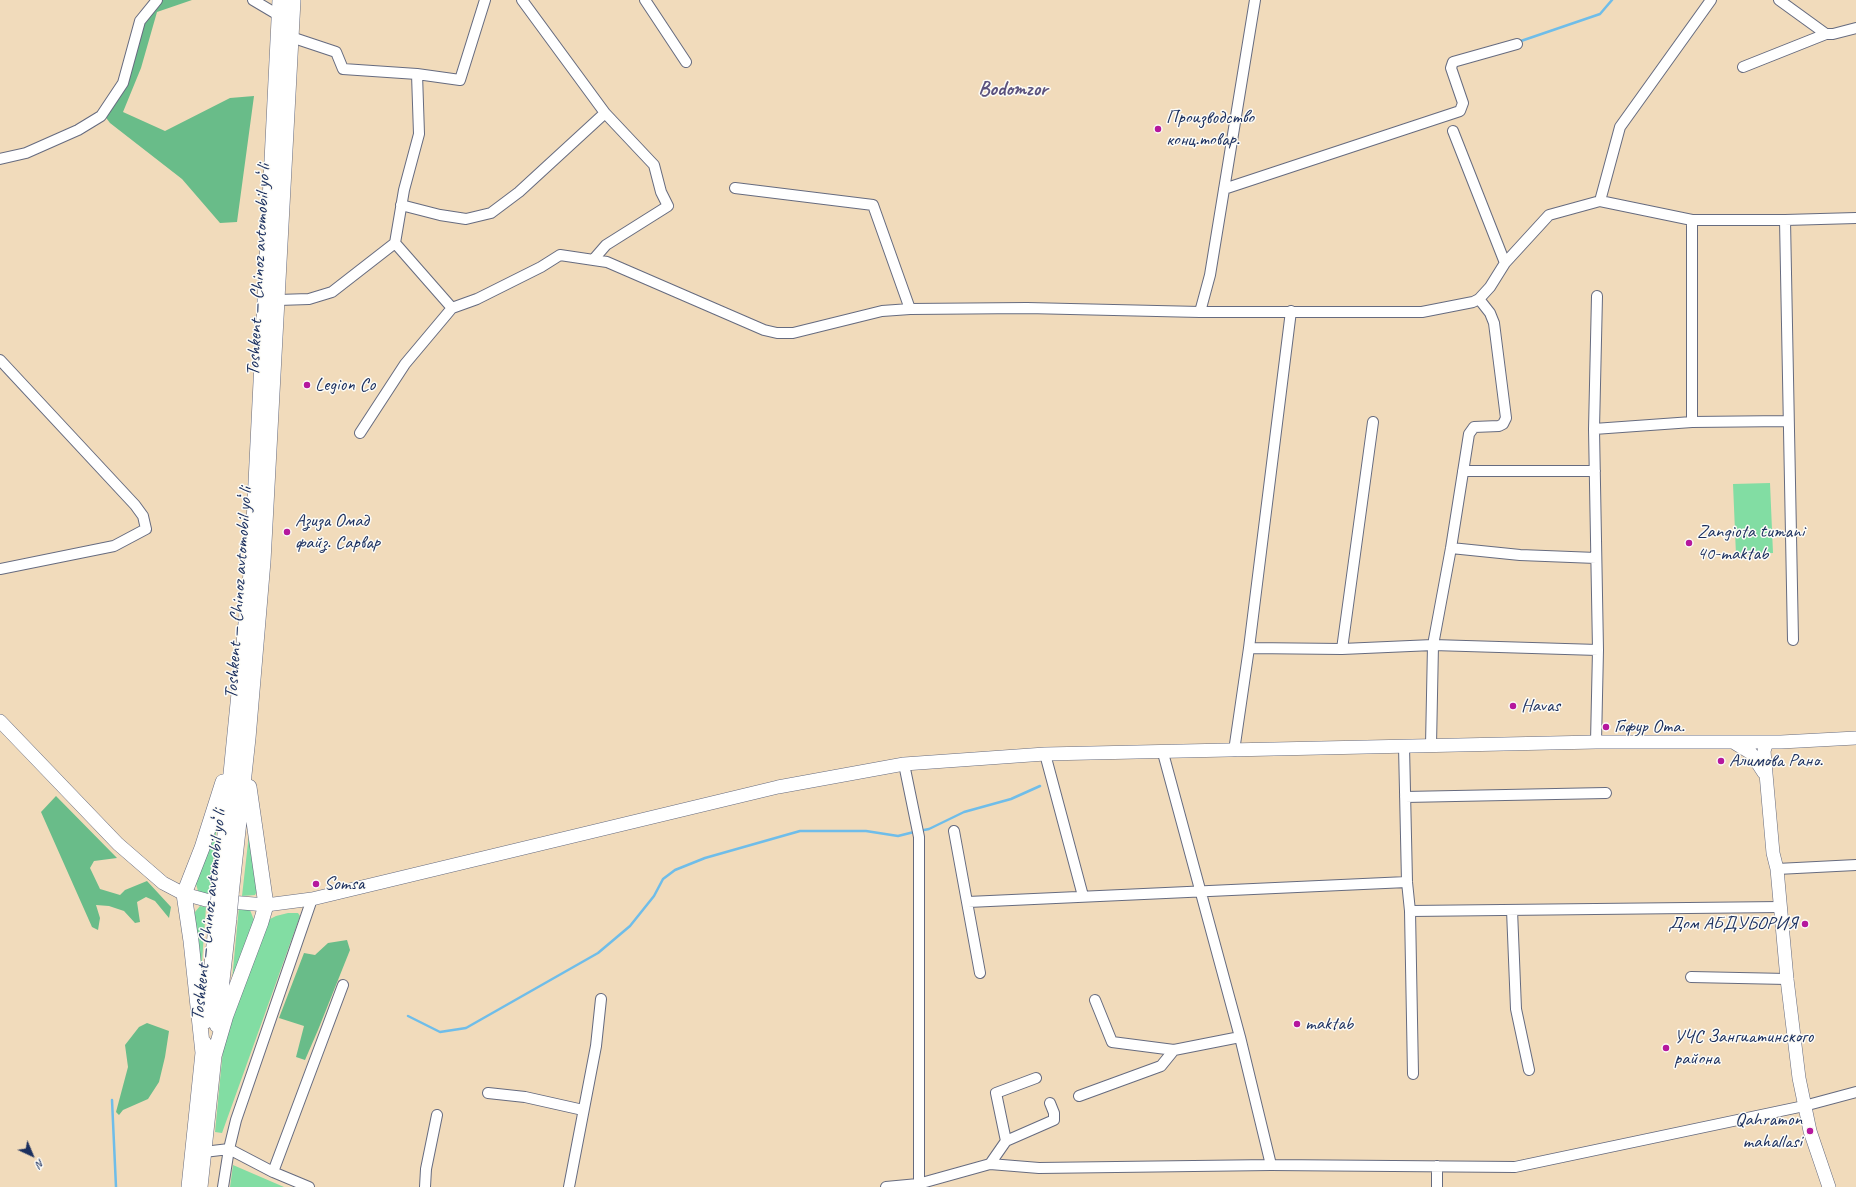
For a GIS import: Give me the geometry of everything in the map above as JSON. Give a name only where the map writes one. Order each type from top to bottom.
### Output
[{"type":"highway","name":"Toshkent — Chinoz avtomobil yoʻli","points":[[241,738],[252,563],[280,0]]},
{"type":"highway","name":"Toshkent — Chinoz avtomobil yoʻli","points":[[200,1187],[204,1152],[209,1055],[225,894],[241,738],[264,561],[293,0]]},
{"type":"highway","points":[[209,1055],[184,900],[241,738]]},
{"type":"highway","points":[[209,1055],[226,1016],[266,905],[251,808],[248,769],[241,738]]},
{"type":"highway","name":"Toshkent — Chinoz avtomobil yoʻli","points":[[188,1187],[209,1055]]},
{"type":"main road","points":[[0,722],[118,844],[184,900],[206,900],[266,905],[312,898],[778,787],[904,764],[1046,754],[1163,753],[1596,742],[1767,742],[1856,738]]},
{"type":"main road","points":[[1733,742],[1745,748],[1755,758],[1766,778]]},
{"type":"main road","points":[[1767,742],[1764,751],[1773,853],[1777,869],[1787,979],[1799,1078],[1804,1106],[1829,1187]]},
{"type":"main road","points":[[1767,742],[1771,750],[1780,852],[1777,869]]},
{"type":"street","points":[[0,159],[26,153],[78,130],[101,116],[123,83],[140,22],[157,0]]},
{"type":"street","points":[[253,0],[280,16]]},
{"type":"street","points":[[291,37],[336,52],[343,69],[417,74],[460,80],[485,0]]},
{"type":"street","points":[[522,0],[605,113],[654,165],[661,192],[668,206],[606,245],[593,260]]},
{"type":"street","points":[[645,0],[686,62]]},
{"type":"street","points":[[1200,312],[1210,275],[1256,0]]},
{"type":"street","points":[[1600,201],[1620,127],[1711,0]]},
{"type":"street","points":[[1779,0],[1826,34]]},
{"type":"street","points":[[1744,67],[1826,34],[1833,34],[1856,28]]},
{"type":"street","points":[[1224,189],[1460,111],[1463,102],[1451,68],[1452,64],[1457,61],[1517,44]]},
{"type":"street","points":[[278,300],[309,299],[332,292],[395,243],[401,205],[419,134],[417,74]]},
{"type":"street","points":[[401,205],[440,215],[466,219],[491,213],[519,192],[605,113]]},
{"type":"street","points":[[1453,131],[1505,263]]},
{"type":"street","points":[[735,188],[873,205],[910,309]]},
{"type":"street","points":[[360,433],[405,364],[452,308],[477,299],[542,267],[560,255],[607,262],[764,330],[777,333],[793,333],[882,311],[910,309],[1027,308],[1200,312],[1422,312],[1473,302],[1479,299],[1490,287],[1505,263],[1549,214],[1600,201],[1692,220],[1856,218]]},
{"type":"street","points":[[1692,220],[1692,422]]},
{"type":"street","points":[[1785,220],[1793,640]]},
{"type":"street","points":[[395,243],[452,308]]},
{"type":"street","points":[[1596,296],[1594,428],[1598,650],[1596,742]]},
{"type":"street","points":[[1431,745],[1433,644],[1452,548],[1470,430],[1474,427],[1499,426],[1503,424],[1506,418],[1494,323],[1490,313],[1479,299]]},
{"type":"street","points":[[1234,751],[1249,648],[1291,311]]},
{"type":"street","points":[[0,360],[135,505],[143,516],[146,529],[114,546],[0,568]]},
{"type":"street","points":[[1594,428],[1692,422],[1788,420]]},
{"type":"street","points":[[1342,649],[1373,422]]},
{"type":"street","points":[[1463,471],[1594,471]]},
{"type":"street","points":[[1452,548],[1520,555],[1596,558]]},
{"type":"street","points":[[1249,648],[1342,649],[1433,644],[1598,650]]},
{"type":"street","points":[[1404,746],[1410,910],[1413,1074]]},
{"type":"street","points":[[1163,753],[1202,892],[1240,1037],[1271,1165]]},
{"type":"street","points":[[1046,754],[1083,896]]},
{"type":"street","points":[[904,764],[919,837],[919,1185]]},
{"type":"street","points":[[1405,797],[1606,793]]},
{"type":"street","points":[[954,831],[980,972]]},
{"type":"street","points":[[1777,869],[1856,864]]},
{"type":"street","points":[[968,902],[1408,882]]},
{"type":"street","points":[[224,1187],[229,1149],[236,1120],[312,898]]},
{"type":"street","points":[[1410,910],[1781,907]]},
{"type":"street","points":[[1512,910],[1516,1009],[1529,1070]]},
{"type":"street","points":[[1692,977],[1787,979]]},
{"type":"street","points":[[273,1172],[343,985]]},
{"type":"street","points":[[569,1187],[596,1046],[601,999]]},
{"type":"street","points":[[1095,1000],[1112,1042],[1174,1050],[1240,1037]]},
{"type":"street","points":[[1079,1096],[1161,1066],[1174,1050]]},
{"type":"street","points":[[1006,1141],[996,1093],[1036,1078]]},
{"type":"street","points":[[886,1187],[919,1185],[990,1164],[1039,1168],[1271,1165],[1515,1167],[1804,1106],[1856,1092]]},
{"type":"street","points":[[488,1093],[525,1097],[583,1110]]},
{"type":"street","points":[[990,1164],[1006,1141],[1054,1120],[1054,1113],[1050,1103]]},
{"type":"street","points":[[425,1187],[426,1169],[437,1115]]},
{"type":"street","points":[[204,1152],[229,1149],[273,1172],[309,1187]]},
{"type":"street","points":[[1437,1166],[1437,1187]]},
{"type":"green space","points":[[152,0],[192,0],[157,12],[141,68],[123,112],[165,131],[230,98],[254,96],[237,222],[220,223],[182,179],[110,123],[104,115],[121,92],[146,6]]},
{"type":"green space","points":[[1770,483],[1773,553],[1736,555],[1733,484]]},
{"type":"green space","points":[[56,796],[117,858],[94,861],[90,868],[100,889],[120,895],[125,890],[147,881],[171,907],[169,918],[155,901],[146,897],[137,902],[140,922],[135,923],[124,911],[109,906],[96,905],[100,918],[98,930],[92,927],[41,812]]},
{"type":"green space","points":[[251,816],[258,889],[255,895],[242,896]]},
{"type":"green space","points":[[217,825],[210,892],[207,895],[198,891],[195,880]]},
{"type":"green space","points":[[200,906],[206,907],[200,989],[194,924],[195,912]]},
{"type":"green space","points":[[239,907],[250,910],[254,920],[230,1001]]},
{"type":"green space","points":[[288,913],[298,913],[300,916],[222,1133],[215,1132],[224,1039],[266,921],[276,916]]},
{"type":"green space","points":[[347,940],[350,950],[305,1060],[296,1057],[304,1026],[279,1018],[304,953],[315,955],[328,943]]},
{"type":"green space","points":[[147,1023],[169,1031],[159,1082],[148,1099],[123,1110],[119,1115],[116,1112],[128,1067],[125,1045],[139,1027]]},
{"type":"green space","points":[[233,1165],[284,1187],[230,1187]]},
{"type":"waterway","points":[[1518,42],[1600,14],[1612,0]]},
{"type":"waterway","points":[[919,831],[929,829],[964,812],[1011,799],[1040,786]]},
{"type":"waterway","points":[[408,1016],[440,1032],[466,1028],[598,953],[630,926],[654,896],[663,879],[675,870],[705,858],[800,831],[866,831],[898,836],[914,832]]},
{"type":"waterway","points":[[112,1100],[116,1187]]},
{"type":"place","name":"Производство конц.товар.","points":[[1158,129]]},
{"type":"place","name":"Legion Co","points":[[307,385]]},
{"type":"place","name":"Азиза Омад файз. Сарвар","points":[[287,532]]},
{"type":"place","name":"Zangiota tumani 40-maktab","points":[[1689,543]]},
{"type":"place","name":"Havas","points":[[1513,706]]},
{"type":"place","name":"Гофур Ота.","points":[[1606,727]]},
{"type":"place","name":"Алимова Рано.","points":[[1721,761]]},
{"type":"place","name":"Somsa","points":[[316,884]]},
{"type":"place","name":"Дом АБДУБОРИЯ","points":[[1805,924]]},
{"type":"place","name":"maktab","points":[[1297,1024]]},
{"type":"place","name":"УЧС Зангиатинского района","points":[[1666,1048]]},
{"type":"place","name":"Qahramon mahallasi","points":[[1810,1131]]},
{"type":"district","name":"Bodomzor","points":[[1013,89]]}]
